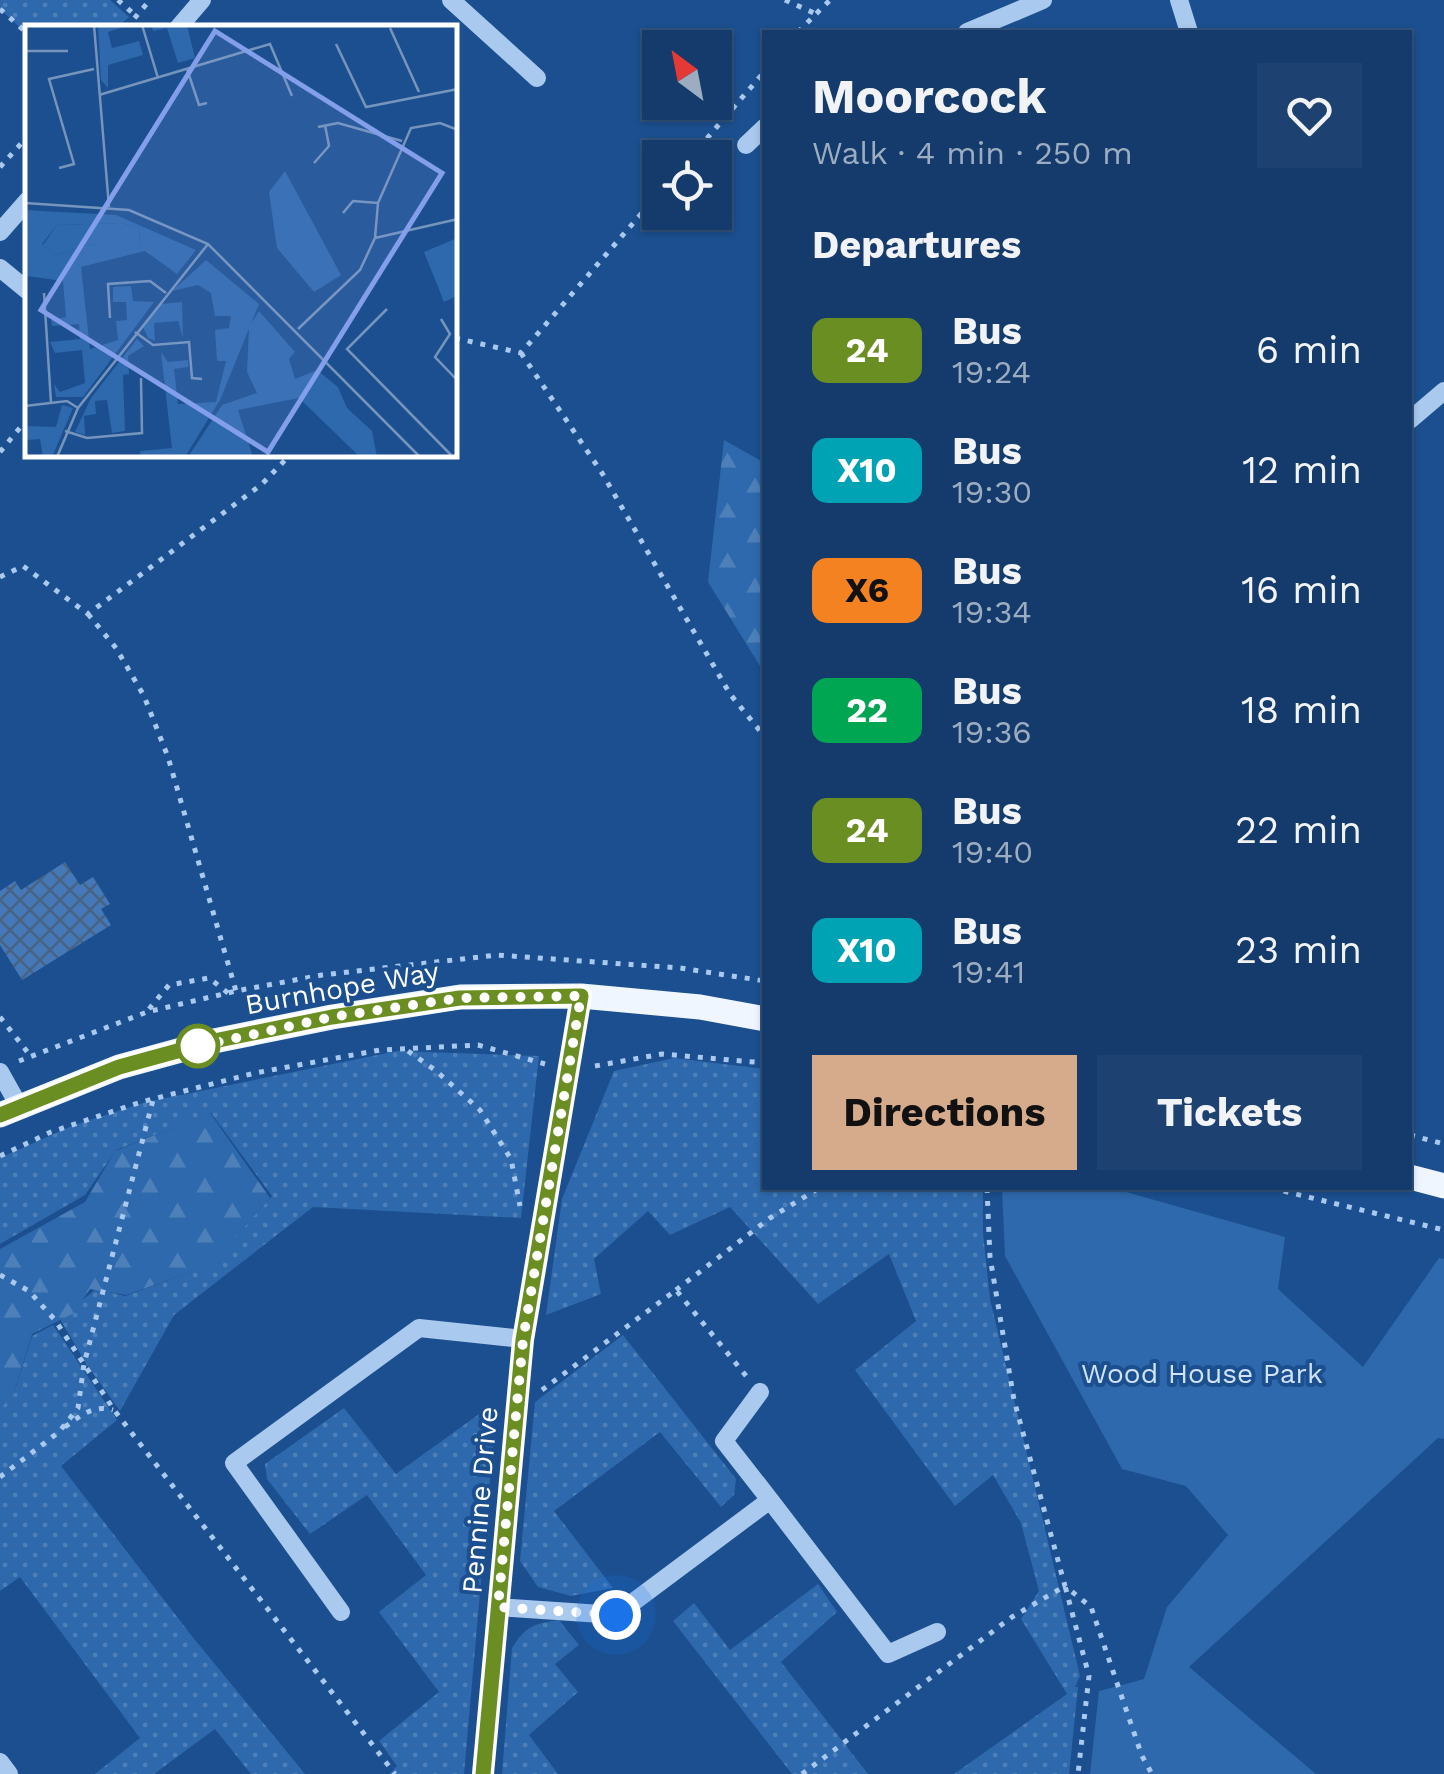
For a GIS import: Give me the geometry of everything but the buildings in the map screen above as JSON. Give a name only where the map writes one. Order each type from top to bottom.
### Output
[{"type":"main road","name":"Burnhope Way","points":[[9,1110],[119,1067],[214,1041],[316,1020],[460,998],[581,996],[700,1007],[762,1018]]},
{"type":"main road","points":[[1412,1178],[1444,1186]]},
{"type":"street","points":[[181,25],[202,0]]},
{"type":"street","points":[[450,0],[537,78]]},
{"type":"street","points":[[972,30],[1043,0]]},
{"type":"street","points":[[1179,0],[1188,30]]},
{"type":"street","points":[[746,145],[762,129]]},
{"type":"street","points":[[0,232],[25,203]]},
{"type":"street","points":[[0,268],[25,289]]},
{"type":"street","points":[[1412,418],[1444,391]]},
{"type":"street","name":"Pennine Drive","points":[[483,1774],[523,1340],[581,996]]},
{"type":"street","points":[[0,1072],[9,1110]]},
{"type":"street","points":[[342,1612],[234,1463],[419,1328],[523,1340]]},
{"type":"street","points":[[760,1392],[724,1440],[888,1654],[938,1632]]},
{"type":"street","points":[[498,1607],[616,1615],[770,1500]]},
{"type":"street","points":[[0,1762],[9,1774]]},
{"type":"path","points":[[118,0],[136,16]]},
{"type":"path","points":[[128,25],[150,0]]},
{"type":"path","points":[[785,0],[816,14]]},
{"type":"path","points":[[800,30],[830,0]]},
{"type":"path","points":[[0,9],[25,31]]},
{"type":"path","points":[[706,140],[762,74]]},
{"type":"path","points":[[0,167],[25,139]]},
{"type":"path","points":[[522,353],[642,213]]},
{"type":"path","points":[[458,339],[522,353],[602,473],[730,694],[762,733]]},
{"type":"path","points":[[0,452],[25,422]]},
{"type":"path","points":[[88,614],[262,484],[287,458]]},
{"type":"path","points":[[0,577],[23,566],[88,614],[116,648],[144,696],[168,756],[236,991]]},
{"type":"path","points":[[0,1017],[30,1055],[147,1012],[322,975]]},
{"type":"path","points":[[147,1012],[169,985],[208,978],[228,994]]},
{"type":"path","points":[[406,1050],[480,1110],[511,1159],[522,1216]]},
{"type":"path","points":[[0,1156],[51,1132],[153,1100],[255,1073],[338,1058]]},
{"type":"path","points":[[59,1432],[78,1408],[84,1364],[153,1100]]},
{"type":"path","points":[[1412,1136],[1444,1144]]},
{"type":"path","points":[[516,1410],[770,1218],[816,1190]]},
{"type":"path","points":[[988,1190],[990,1257],[1014,1400],[1090,1676],[1078,1774]]},
{"type":"path","points":[[1279,1190],[1444,1230]]},
{"type":"path","points":[[0,1275],[29,1290],[55,1320],[114,1410],[395,1774]]},
{"type":"path","points":[[676,1290],[760,1392]]},
{"type":"path","points":[[0,1477],[85,1412],[103,1407],[114,1410]]},
{"type":"path","points":[[802,1774],[1012,1617],[1065,1586]]},
{"type":"path","points":[[1065,1586],[1092,1607],[1142,1756],[1152,1774]]},
{"type":"green space","points":[[0,0],[110,0],[129,17],[120,25],[25,25],[25,32],[0,9]]},
{"type":"green space","points":[[724,440],[762,461],[762,669],[708,582]]},
{"type":"green space","points":[[397,1051],[539,1056],[521,1218],[313,1207],[174,1315],[120,1411],[60,1319],[96,1289],[125,1296],[210,1265],[272,1196],[211,1113],[116,1150],[85,1195],[0,1244],[0,1158],[74,1125],[146,1102]]},
{"type":"green space","points":[[674,1058],[762,1069],[762,1190],[983,1190],[990,1299],[1080,1676],[1075,1687],[1069,1774],[954,1774],[1067,1694],[1021,1619],[1039,1591],[1021,1523],[993,1475],[955,1506],[855,1370],[916,1321],[889,1254],[818,1304],[730,1207],[670,1235],[648,1211],[594,1259],[601,1294],[546,1315],[562,1199],[614,1071]]},
{"type":"green space","points":[[210,1113],[270,1198],[211,1265],[126,1295],[90,1289],[74,1313],[32,1334],[13,1396],[0,1408],[0,1249],[85,1202],[115,1151]]},
{"type":"green space","name":"Wood House Park","points":[[1002,1190],[1119,1190],[1285,1237],[1278,1289],[1363,1367],[1439,1258],[1444,1259],[1444,1439],[1438,1438],[1189,1667],[1316,1774],[1090,1774],[1099,1691],[1144,1679],[1167,1607],[1228,1535],[1186,1486],[1122,1469],[1005,1256]]},
{"type":"green space","points":[[53,1325],[117,1420],[61,1466],[191,1635],[305,1774],[251,1774],[215,1729],[154,1774],[95,1774],[140,1738],[20,1577],[0,1591],[0,1407],[14,1393],[32,1336]]},
{"type":"green space","points":[[623,1335],[736,1479],[734,1495],[721,1507],[660,1432],[554,1511],[613,1588],[571,1596],[538,1587],[520,1561],[535,1402]]},
{"type":"green space","points":[[344,1408],[396,1474],[486,1409],[496,1412],[464,1774],[389,1774],[397,1766],[379,1741],[439,1692],[379,1612],[426,1575],[367,1495],[310,1534],[267,1479],[265,1464]]},
{"type":"green space","points":[[818,1584],[837,1612],[781,1662],[868,1774],[792,1774],[673,1621],[694,1603],[730,1650]]},
{"type":"green space","points":[[559,1620],[579,1645],[555,1664],[578,1692],[529,1735],[558,1774],[502,1774],[512,1648],[531,1627]]},
{"type":"bus line","name":"24","points":[[0,1115],[119,1067],[214,1041],[332,1017],[460,998],[581,996],[523,1340],[483,1774]]},
{"type":"route","points":[[198,1046],[182,1050],[332,1017],[460,998],[581,996],[523,1340],[498,1607],[616,1615]]}]
